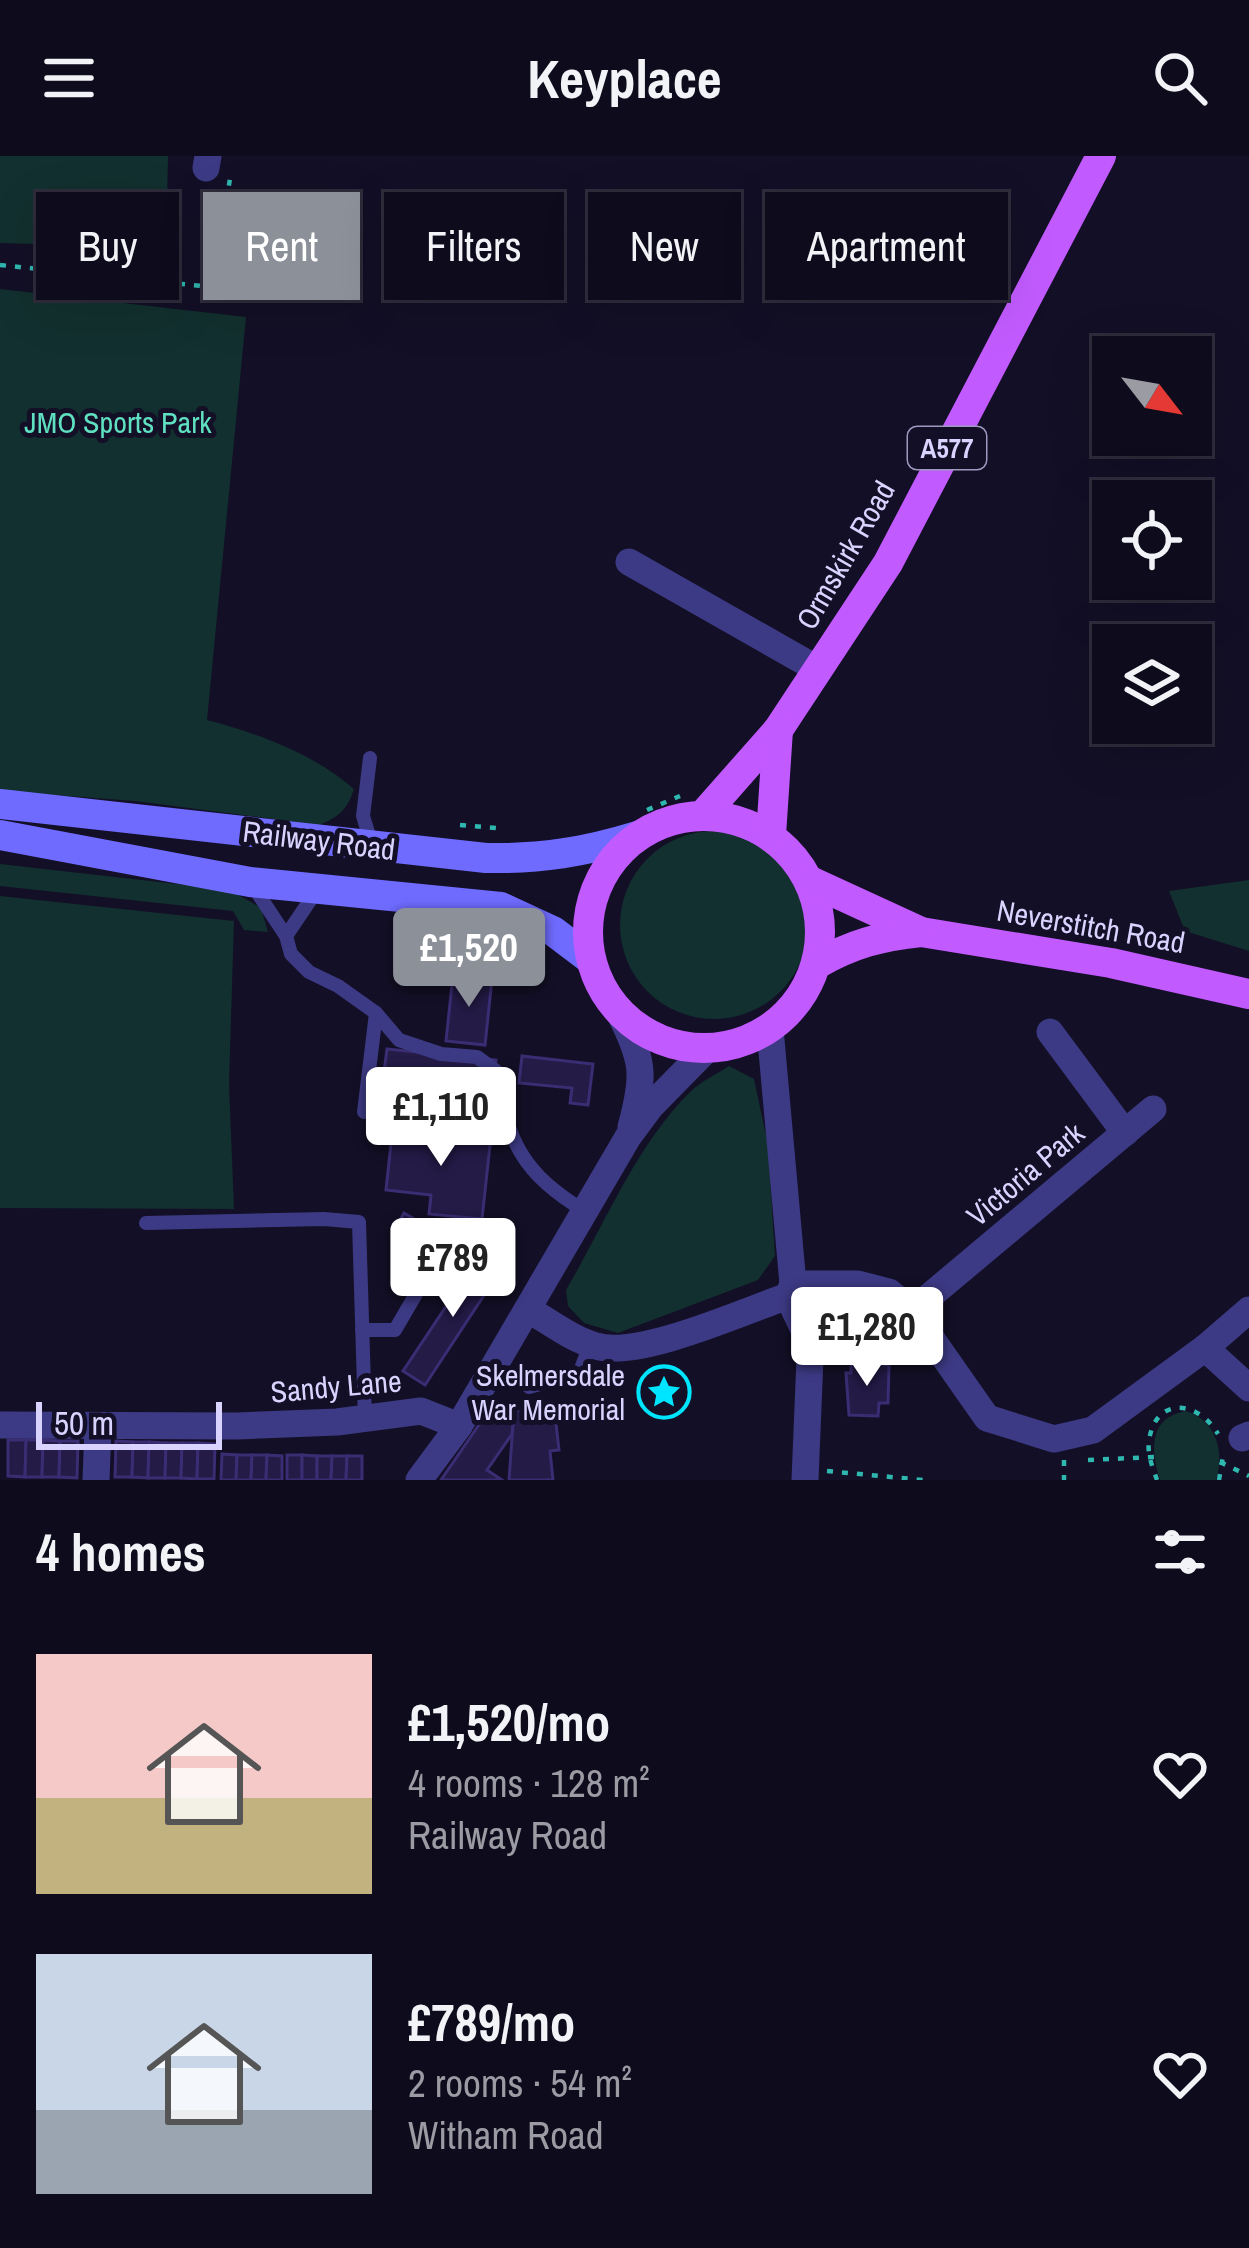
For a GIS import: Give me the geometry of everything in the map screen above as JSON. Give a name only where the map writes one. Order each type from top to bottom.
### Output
[{"type":"main road","name":"Ormskirk Road","points":[[698,800],[778,730],[887,562],[1100,156]]},
{"type":"main road","name":"Ormskirk Road","points":[[770,835],[778,730]]},
{"type":"main road","points":[[698,800],[770,835],[793,855],[810,880],[820,922],[817,964],[790,1011],[770,1029],[739,1044],[706,1049],[675,1045],[645,1033],[620,1013],[602,988],[590,958],[587,924],[595,890],[638,825],[668,820],[698,800]]},
{"type":"main road","name":"Railway Road","points":[[0,804],[373,847],[536,859],[580,853],[638,825]]},
{"type":"main road","name":"Railway Road","points":[[0,835],[250,882],[501,907],[553,931],[590,958]]},
{"type":"main road","points":[[373,847],[414,898]]},
{"type":"main road","name":"Neverstitch Road","points":[[810,880],[920,932]]},
{"type":"main road","name":"Neverstitch Road","points":[[817,964],[878,937],[920,932],[1111,963],[1249,994]]},
{"type":"street","points":[[629,562],[818,670]]},
{"type":"street","points":[[620,1013],[638,1049],[641,1074],[628,1137]]},
{"type":"street","points":[[770,1029],[791,1290],[810,1358],[805,1475]]},
{"type":"street","name":"Victoria Park","points":[[1050,1032],[1125,1133]]},
{"type":"street","points":[[418,1480],[459,1426],[628,1137],[706,1049]]},
{"type":"street","name":"Victoria Park","points":[[911,1311],[1154,1109]]},
{"type":"street","points":[[529,1310],[590,1345],[625,1348],[791,1290],[858,1283],[889,1292],[911,1311],[987,1418],[1054,1438],[1094,1430],[1249,1310]]},
{"type":"street","points":[[1205,1348],[1249,1388]]},
{"type":"street","name":"Sandy Lane","points":[[0,1426],[237,1426],[421,1412],[459,1426]]},
{"type":"street","points":[[97,1480],[98,1426]]},
{"type":"lane","points":[[370,758],[363,816],[373,847]]},
{"type":"lane","points":[[250,882],[286,936],[290,954],[308,972],[376,1013],[399,1040],[441,1054],[477,1058],[496,1071],[502,1107],[520,1158],[555,1193],[586,1212]]},
{"type":"lane","points":[[286,936],[318,889]]},
{"type":"lane","points":[[364,1112],[376,1013]]},
{"type":"lane","points":[[146,1223],[359,1222],[365,1419]]},
{"type":"lane","points":[[362,1330],[394,1330],[423,1282]]},
{"type":"lane","points":[[529,1387],[578,1374],[590,1345]]},
{"type":"path","points":[[0,265],[211,287],[215,167]]},
{"type":"path","points":[[638,825],[678,798],[698,800]]},
{"type":"path","points":[[450,824],[514,830]]},
{"type":"path","points":[[1157,1480],[1151,1457],[1152,1430],[1176,1407],[1187,1406],[1211,1422],[1219,1435],[1219,1480]]},
{"type":"path","points":[[1065,1463],[1113,1456],[1151,1457]]},
{"type":"path","points":[[1221,1463],[1249,1476]]},
{"type":"path","points":[[805,1475],[923,1480]]},
{"type":"green space","points":[[0,156],[168,156],[167,192],[36,192],[36,244],[0,243]]},
{"type":"green space","name":"JMO Sports Park","points":[[0,289],[36,293],[36,300],[97,300],[246,317],[207,720],[285,746],[321,765],[354,789],[345,808],[319,825],[135,801],[0,791]]},
{"type":"green space","points":[[714,831],[750,838],[781,858],[801,889],[808,925],[801,961],[781,992],[750,1012],[714,1019],[678,1012],[647,992],[627,961],[620,925],[627,889],[647,858],[678,838]]},
{"type":"green space","points":[[0,864],[230,890],[261,908],[268,932],[244,930],[233,911],[0,886]]},
{"type":"green space","points":[[1249,880],[1249,951],[1185,931],[1169,891]]},
{"type":"green space","points":[[0,896],[234,921],[229,1084],[234,1209],[0,1208]]},
{"type":"green space","points":[[729,1066],[754,1079],[768,1145],[775,1256],[758,1280],[618,1333],[584,1323],[568,1306],[566,1290],[622,1187],[670,1114],[694,1088]]},
{"type":"green space","points":[[1186,1411],[1205,1422],[1216,1438],[1216,1480],[1160,1480],[1155,1436],[1165,1420]]},
{"type":"building","points":[[453,975],[492,979],[485,1045],[446,1041]]},
{"type":"building","points":[[387,1049],[496,1060],[491,1107],[381,1095]]},
{"type":"building","points":[[522,1056],[593,1064],[588,1105],[570,1103],[572,1088],[519,1083]]},
{"type":"building","points":[[393,1125],[491,1136],[482,1219],[429,1214],[431,1195],[386,1190]]},
{"type":"building","points":[[404,1213],[449,1239],[437,1261],[392,1235]]},
{"type":"building","points":[[481,1254],[502,1268],[425,1385],[403,1371]]},
{"type":"building","points":[[851,1363],[889,1365],[888,1403],[879,1403],[878,1416],[849,1415],[846,1373],[851,1373]]},
{"type":"building","points":[[554,1406],[559,1450],[550,1451],[553,1480],[509,1480],[514,1411]]},
{"type":"building","points":[[514,1411],[512,1434],[487,1470],[502,1480],[441,1480],[485,1416]]},
{"type":"building","points":[[8,1440],[26,1440],[25,1477],[8,1476]]},
{"type":"building","points":[[26,1440],[43,1440],[42,1477],[25,1477]]},
{"type":"building","points":[[43,1440],[60,1441],[59,1477],[42,1477]]},
{"type":"building","points":[[60,1441],[78,1441],[77,1478],[59,1477]]},
{"type":"building","points":[[116,1441],[133,1442],[132,1477],[115,1477]]},
{"type":"building","points":[[133,1442],[149,1442],[148,1478],[132,1477]]},
{"type":"building","points":[[149,1442],[166,1443],[165,1478],[148,1478]]},
{"type":"building","points":[[166,1443],[182,1443],[181,1478],[165,1478]]},
{"type":"building","points":[[182,1443],[198,1443],[197,1479],[181,1478]]},
{"type":"building","points":[[198,1443],[215,1444],[214,1479],[197,1479]]},
{"type":"building","points":[[222,1454],[237,1455],[236,1480],[221,1480]]},
{"type":"building","points":[[237,1455],[252,1455],[251,1480],[236,1480]]},
{"type":"building","points":[[252,1455],[267,1455],[266,1480],[251,1480]]},
{"type":"building","points":[[267,1455],[282,1456],[282,1480],[266,1480]]},
{"type":"building","points":[[287,1455],[302,1455],[302,1480],[287,1480]]},
{"type":"building","points":[[302,1455],[317,1456],[317,1480],[302,1480]]},
{"type":"building","points":[[317,1456],[332,1456],[331,1480],[317,1480]]},
{"type":"building","points":[[332,1456],[347,1456],[346,1480],[331,1480]]},
{"type":"building","points":[[347,1456],[362,1456],[362,1480],[346,1480]]},
{"type":"place","name":"Skelmersdale War Memorial","points":[[664,1392]]}]
